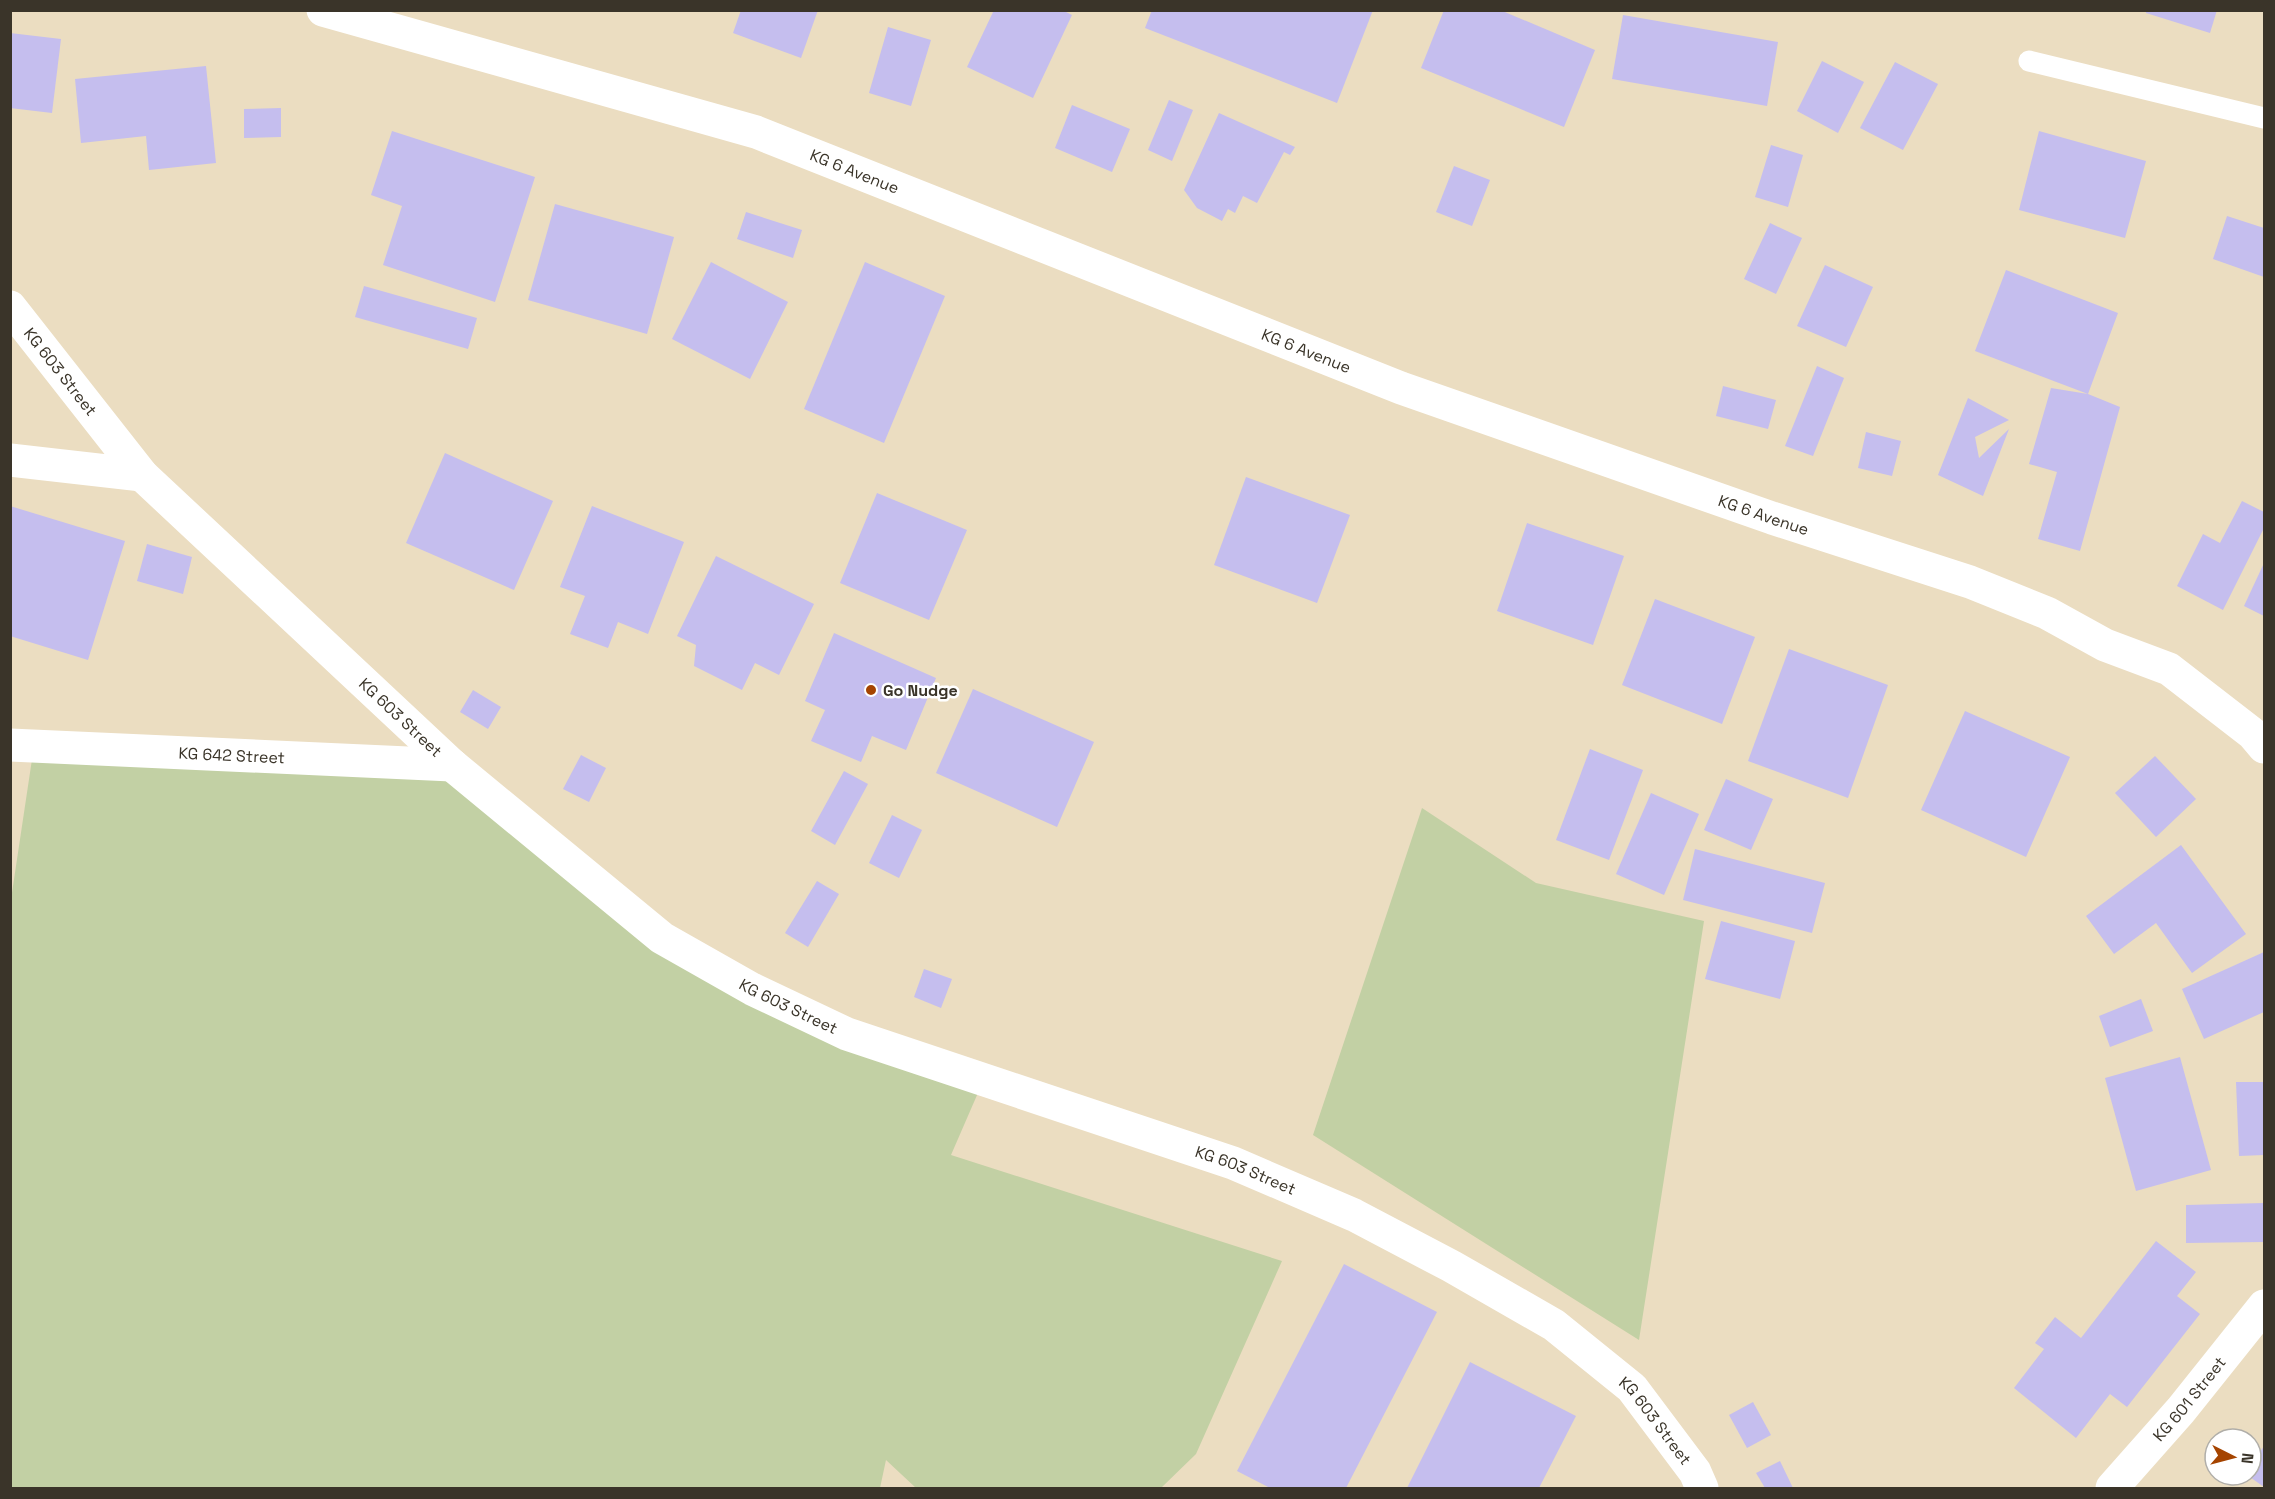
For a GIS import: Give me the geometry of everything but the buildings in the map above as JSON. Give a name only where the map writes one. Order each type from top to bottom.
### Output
[{"type":"street","name":"KG 6 Avenue","points":[[323,10],[756,132],[1401,388],[1772,518],[1970,582],[2047,613],[2105,645],[2169,669],[2253,734],[2265,747]]},
{"type":"street","name":"KG 603 Street","points":[[10,307],[142,475],[452,765],[662,938],[752,989],[847,1034],[1233,1163],[1354,1215],[1554,1325],[1632,1388],[1695,1472],[1702,1488]]},
{"type":"street","points":[[10,459],[142,475]]},
{"type":"street","name":"KG 642 Street","points":[[10,745],[452,765]]},
{"type":"street","name":"KG 601 Street","points":[[2112,1488],[2181,1410],[2265,1306]]},
{"type":"lane","points":[[2029,61],[2265,118]]},
{"type":"green space","points":[[34,746],[452,765],[662,938],[984,1079],[951,1155],[1282,1261],[1196,1454],[1161,1488],[916,1488],[886,1460],[880,1488],[11,1488],[10,906]]},
{"type":"green space","points":[[1422,808],[1536,883],[1704,921],[1639,1340],[1313,1135]]},
{"type":"place","name":"Go Nudge","points":[[871,690]]}]
